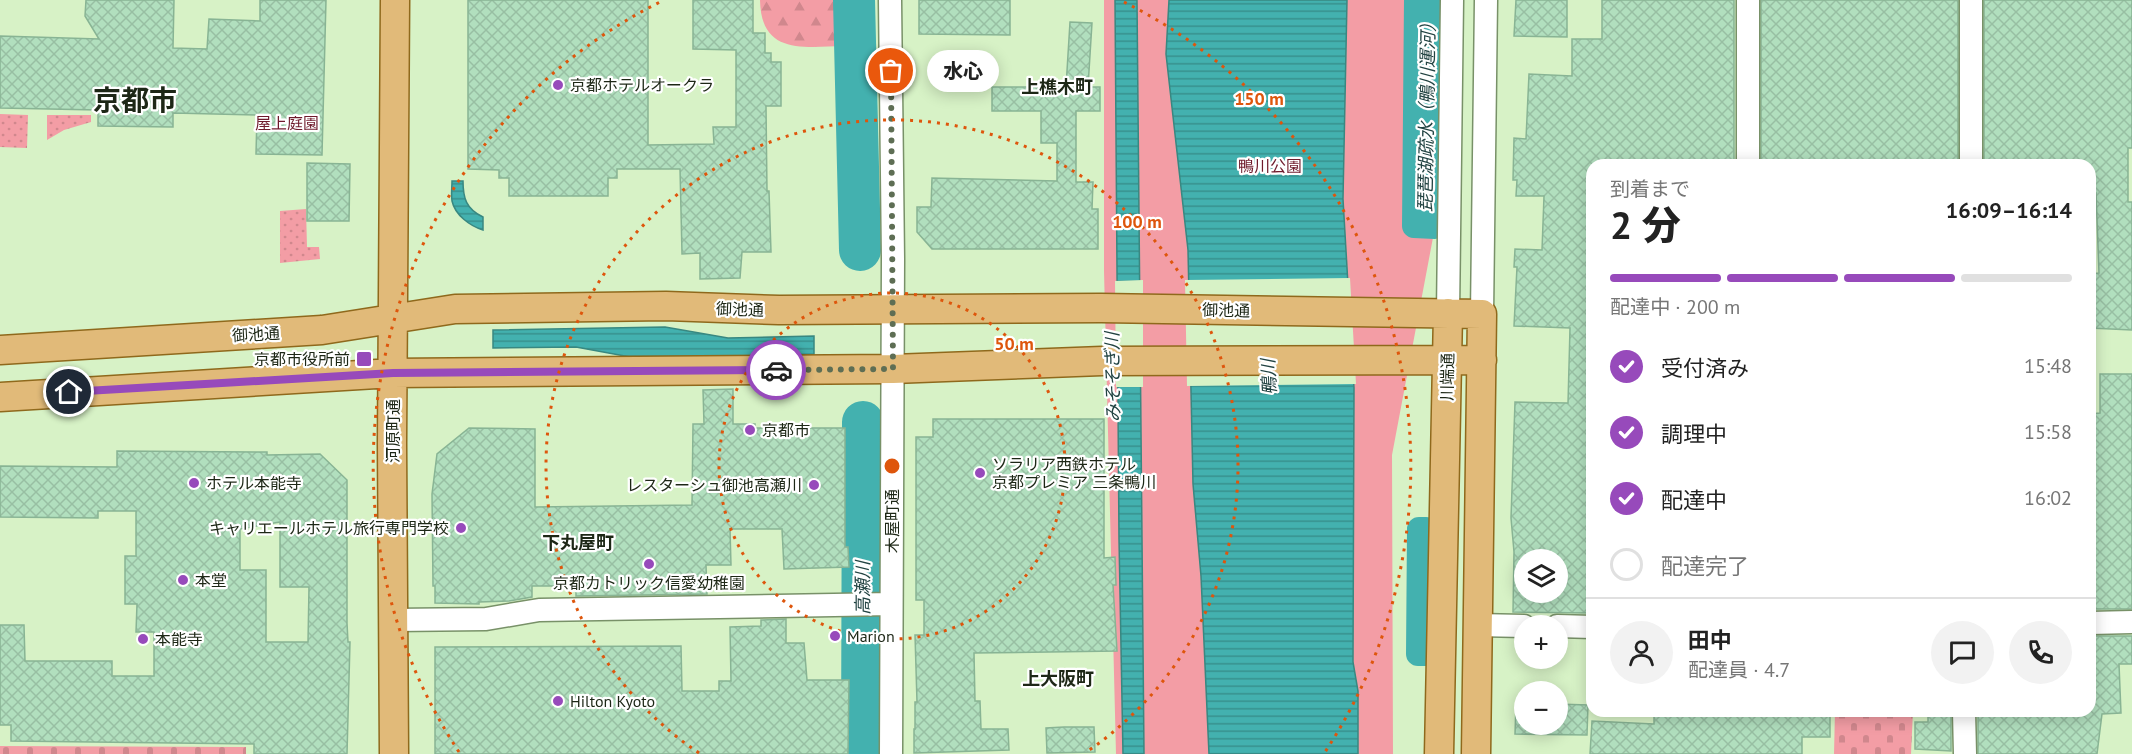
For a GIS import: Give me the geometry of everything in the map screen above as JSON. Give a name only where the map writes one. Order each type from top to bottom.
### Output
[{"type":"main road","name":"河原町通","points":[[394,754],[395,0]]},
{"type":"main road","name":"御池通","points":[[0,350],[322,330],[455,309],[666,306],[779,310],[1101,308],[1482,314]]},
{"type":"main road","name":"川端通","points":[[1439,754],[1448,313]]},
{"type":"main road","points":[[1476,754],[1482,314]]},
{"type":"main road","points":[[0,397],[393,373],[893,369],[1102,361],[1482,360]]},
{"type":"street","name":"木屋町通","points":[[890,0],[893,369],[883,604],[891,754]]},
{"type":"street","name":"川端通","points":[[1448,313],[1452,0]]},
{"type":"street","points":[[1482,314],[1486,0]]},
{"type":"street","points":[[1748,0],[1748,159]]},
{"type":"street","points":[[1971,0],[1971,159]]},
{"type":"street","points":[[394,620],[486,619],[539,610],[883,604]]},
{"type":"street","points":[[2096,623],[2132,622]]},
{"type":"street","points":[[1477,625],[1514,626]]},
{"type":"street","points":[[1568,626],[1586,627]]},
{"type":"street","points":[[1965,717],[1965,754]]},
{"type":"green space","points":[[760,0],[845,0],[844,46],[800,46],[776,39],[768,31],[762,18]]},
{"type":"green space","name":"鴨川公園","points":[[1104,0],[1438,0],[1435,227],[1392,455],[1393,754],[1116,754],[1104,271]]},
{"type":"green space","points":[[0,114],[28,115],[27,148],[0,147]]},
{"type":"green space","points":[[47,115],[91,115],[91,122],[64,130],[47,140]]},
{"type":"green space","points":[[306,209],[307,247],[319,247],[320,259],[280,263],[280,211]]},
{"type":"green space","points":[[1835,717],[1913,717],[1911,754],[1834,754]]},
{"type":"green space","points":[[0,746],[246,747],[246,754],[0,754]]},
{"type":"water","points":[[1115,0],[1137,0],[1144,754],[1123,754]]},
{"type":"water","name":"鴨川","points":[[1169,0],[1347,0],[1343,199],[1354,388],[1353,662],[1358,691],[1358,754],[1209,754],[1201,576],[1193,484],[1188,250],[1166,54]]},
{"type":"water","points":[[452,181],[463,181],[469,207],[483,217],[483,230],[468,223],[456,211],[452,201]]},
{"type":"water","points":[[665,327],[728,338],[814,336],[814,354],[641,359],[576,347],[493,348],[493,330]]},
{"type":"pier","points":[[1350,278],[1356,384],[1187,386],[1185,280]]},
{"type":"pier","points":[[1143,280],[1143,387],[1116,387],[1115,281]]},
{"type":"building","points":[[86,0],[174,0],[173,48],[207,49],[209,19],[260,21],[260,0],[326,0],[322,155],[256,154],[257,115],[173,113],[173,127],[98,126],[98,110],[0,108],[0,36],[99,39],[85,16]]},
{"type":"building","name":"京都ホテルオークラ","points":[[468,0],[648,0],[648,145],[714,144],[713,127],[736,127],[736,50],[693,49],[693,0],[753,0],[753,33],[765,33],[765,53],[771,53],[771,62],[781,62],[781,106],[766,106],[767,191],[769,191],[771,252],[742,252],[740,278],[700,279],[700,253],[682,254],[680,169],[617,169],[617,178],[608,178],[608,196],[509,196],[509,178],[499,178],[499,170],[468,169]]},
{"type":"building","points":[[919,0],[1010,0],[1010,35],[919,34]]},
{"type":"building","points":[[1516,0],[1567,0],[1567,37],[1514,36]]},
{"type":"building","points":[[1602,0],[1734,0],[1734,159],[1586,159],[1586,613],[1513,612],[1514,552],[1511,518],[1515,402],[1568,403],[1570,328],[1514,326],[1517,267],[1514,267],[1515,249],[1542,250],[1544,196],[1516,196],[1517,180],[1513,180],[1514,138],[1526,139],[1529,74],[1572,76],[1572,39],[1602,39]]},
{"type":"building","points":[[1761,0],[1958,0],[1958,159],[1761,159]]},
{"type":"building","points":[[1984,0],[2132,0],[2132,148],[2128,148],[2128,202],[2132,202],[2132,330],[2096,328],[2096,273],[2099,273],[2096,159],[1984,159]]},
{"type":"building","points":[[1070,22],[1092,23],[1088,87],[1100,87],[1100,111],[1076,111],[1076,182],[1093,182],[1092,209],[1098,209],[1098,249],[932,249],[917,232],[917,207],[931,207],[932,178],[1057,181],[1057,143],[1041,143],[1041,111],[992,111],[992,87],[1066,87]]},
{"type":"building","points":[[307,163],[350,164],[349,221],[307,221]]},
{"type":"building","points":[[2100,374],[2132,374],[2132,609],[2096,609],[2096,413],[2100,413]]},
{"type":"building","points":[[733,389],[733,424],[755,424],[755,428],[845,428],[845,547],[848,547],[849,567],[784,569],[782,529],[730,529],[731,565],[706,565],[707,594],[576,596],[576,586],[532,586],[532,597],[509,601],[479,602],[479,604],[435,603],[432,494],[437,454],[469,428],[535,429],[535,507],[692,505],[693,424],[704,424],[703,390]]},
{"type":"building","points":[[933,419],[1104,419],[1104,558],[1115,557],[1116,585],[1113,585],[1117,651],[974,653],[975,701],[980,701],[981,729],[1008,729],[1009,750],[914,753],[915,702],[917,702],[915,635],[924,635],[924,600],[916,600],[916,437],[933,437]]},
{"type":"building","points":[[117,451],[320,454],[347,480],[347,623],[348,642],[350,642],[347,754],[254,754],[254,744],[11,741],[11,725],[0,725],[0,625],[24,625],[25,661],[112,661],[112,676],[154,676],[154,632],[136,632],[137,604],[125,604],[125,556],[136,556],[136,511],[98,511],[98,518],[0,517],[0,466],[117,467]],"holes":[[[280,522],[280,587],[309,587],[308,642],[266,642],[266,570],[240,570],[240,529]]]},
{"type":"building","name":"Hilton Kyoto","points":[[786,619],[786,643],[804,643],[807,680],[849,680],[848,754],[435,754],[435,647],[681,646],[682,691],[719,691],[719,681],[731,681],[730,627],[761,626],[761,620]]},
{"type":"building","points":[[2096,636],[2132,636],[2132,664],[2119,664],[2121,713],[2102,714],[2097,754],[1978,754],[1978,717],[2096,717]]},
{"type":"building","points":[[1568,704],[1586,705],[1587,735],[1568,735]]},
{"type":"building","points":[[1654,717],[1830,717],[1830,737],[1802,737],[1802,754],[1590,754],[1592,721],[1654,724]]},
{"type":"building","points":[[1928,717],[1951,717],[1951,751],[1915,749],[1915,722],[1928,722]]},
{"type":"building","points":[[1094,727],[1095,752],[1047,753],[1046,728]]},
{"type":"waterway","name":"高瀬川","points":[[854,0],[860,250]]},
{"type":"waterway","points":[[1436,0],[1416,0],[1414,226],[1435,227],[1439,0]]},
{"type":"waterway","name":"高瀬川","points":[[862,754],[863,422]]},
{"type":"waterway","name":"琵琶湖疏水（鴨川運河）","points":[[1419,529],[1426,529],[1430,595],[1430,654],[1418,654],[1419,529]]},
{"type":"way so far","points":[[776,370],[893,369],[891,71]]},
{"type":"place","name":"水心","points":[[891,71]]},
{"type":"place","name":"京都ホテルオークラ","points":[[558,85]]},
{"type":"place","name":"京都市役所前","points":[[364,359]]},
{"type":"place","name":"京都市","points":[[750,430]]},
{"type":"place","name":"ソラリア西鉄ホテル 京都プレミア 三条鴨川","points":[[980,473]]},
{"type":"place","name":"ホテル本能寺","points":[[194,483]]},
{"type":"place","name":"レスターシュ御池高瀬川","points":[[814,485]]},
{"type":"place","name":"キャリエールホテル旅行専門学校","points":[[461,528]]},
{"type":"place","name":"京都カトリック信愛幼稚園","points":[[649,564]]},
{"type":"place","name":"本堂","points":[[183,580]]},
{"type":"place","name":"Marion","points":[[835,636]]},
{"type":"place","name":"本能寺","points":[[143,639]]},
{"type":"place","name":"Hilton Kyoto","points":[[558,701]]},
{"type":"district","name":"上樵木町","points":[[1057,87]]},
{"type":"district","name":"京都市","points":[[135,100]]},
{"type":"district","name":"下丸屋町","points":[[578,543]]},
{"type":"district","name":"上大阪町","points":[[1058,679]]},
{"type":"route","points":[[69,392],[393,373],[776,370]]},
{"type":"park label","name":"屋上庭園","points":[[287,123]]},
{"type":"water label","name":"みそそぎ川","points":[[1113,377]]}]
